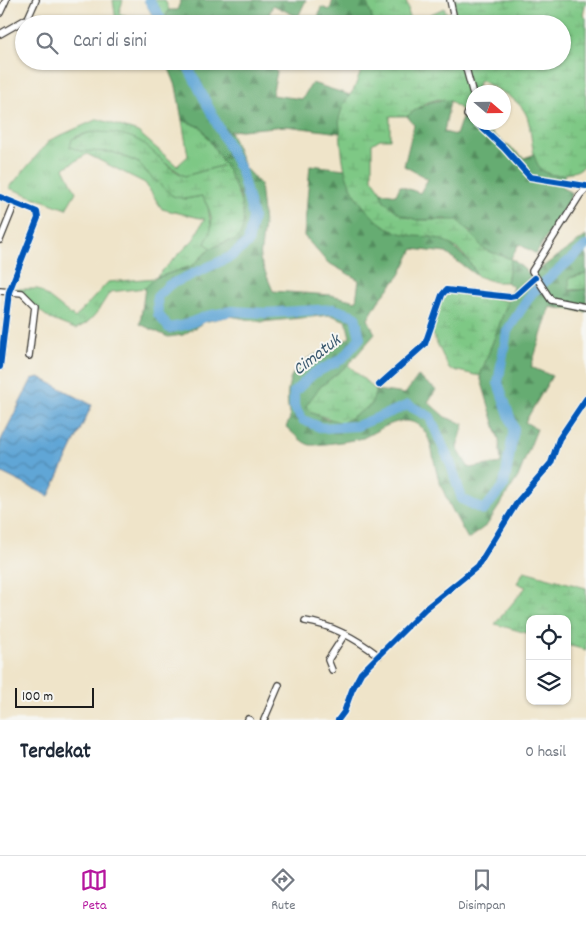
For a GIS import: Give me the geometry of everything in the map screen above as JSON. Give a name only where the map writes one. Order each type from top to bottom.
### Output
[{"type":"street","points":[[0,13],[6,0]]},
{"type":"street","points":[[29,15],[36,0]]},
{"type":"street","points":[[450,0],[453,15]]},
{"type":"street","points":[[0,34],[15,25]]},
{"type":"street","points":[[466,70],[470,85]]},
{"type":"street","points":[[484,130],[504,148],[530,177],[586,187],[533,268],[532,273],[547,297],[551,300],[586,307]]},
{"type":"street","points":[[0,197],[37,212],[38,218],[9,292],[0,367]]},
{"type":"street","points":[[0,240],[15,203]]},
{"type":"street","points":[[379,385],[425,344],[442,295],[446,290],[510,297],[536,279]]},
{"type":"street","points":[[0,291],[22,293],[35,306],[29,356]]},
{"type":"street","points":[[338,720],[344,712],[355,683],[379,656],[425,609],[478,566],[518,501],[535,480],[548,468],[559,439],[586,399]]},
{"type":"street","points":[[305,621],[320,624],[345,634],[379,656]]},
{"type":"street","points":[[332,670],[328,660],[345,634]]},
{"type":"street","points":[[264,720],[279,685]]},
{"type":"green space","points":[[113,0],[123,0],[119,13],[123,15],[115,15]]},
{"type":"green space","points":[[144,0],[165,0],[169,10],[166,15],[152,15]]},
{"type":"green space","points":[[181,0],[306,0],[299,15],[294,15],[273,5],[269,15],[166,15],[169,10],[177,10]]},
{"type":"green space","points":[[333,0],[366,0],[371,15],[319,15],[321,7],[330,10]]},
{"type":"green space","points":[[366,0],[405,0],[409,15],[371,15]]},
{"type":"green space","points":[[453,0],[586,0],[583,15],[586,18],[586,161],[582,168],[562,175],[555,175],[546,173],[540,168],[533,151],[529,122],[522,108],[511,97],[511,85],[489,85],[480,80],[478,85],[466,85],[466,111],[464,112],[450,101],[438,99],[425,103],[407,116],[390,116],[390,139],[380,139],[372,144],[372,178],[379,188],[384,201],[401,215],[417,220],[458,220],[485,250],[511,259],[507,282],[495,282],[477,276],[465,256],[446,242],[432,237],[414,236],[398,232],[388,228],[370,214],[351,187],[345,170],[339,119],[343,105],[354,89],[361,70],[571,70],[571,15],[456,15]]},
{"type":"green space","points":[[444,8],[448,15],[429,15]]},
{"type":"green space","points":[[170,70],[274,70],[277,72],[272,95],[302,99],[312,83],[350,95],[341,113],[340,133],[286,126],[230,131],[245,168],[260,184],[264,224],[260,259],[273,291],[331,295],[356,301],[359,280],[327,262],[304,236],[310,165],[345,169],[358,199],[408,235],[432,237],[446,241],[469,261],[477,276],[446,253],[413,249],[400,275],[378,302],[368,319],[375,334],[348,365],[319,388],[307,406],[310,412],[328,420],[371,405],[376,390],[405,394],[418,376],[436,390],[428,402],[445,417],[464,424],[457,448],[469,468],[501,463],[499,440],[480,376],[513,287],[507,282],[511,259],[485,250],[475,240],[469,230],[446,219],[417,220],[401,215],[384,201],[381,192],[396,195],[400,186],[420,193],[428,179],[404,166],[414,125],[407,116],[422,106],[444,100],[450,101],[444,132],[456,135],[464,112],[466,114],[466,130],[487,130],[524,158],[535,154],[541,169],[545,172],[554,175],[565,174],[562,188],[573,193],[536,254],[519,244],[511,258],[531,275],[586,236],[586,274],[572,277],[571,291],[586,289],[586,312],[550,307],[531,367],[552,376],[525,422],[537,429],[518,477],[487,525],[468,539],[441,485],[429,439],[423,429],[416,424],[401,421],[363,438],[314,445],[304,442],[286,427],[290,418],[288,411],[288,386],[294,371],[305,360],[350,337],[346,321],[331,315],[262,322],[230,316],[204,322],[183,335],[168,337],[140,324],[145,288],[155,278],[192,266],[211,248],[229,241],[241,199],[225,165],[201,127],[182,120],[176,86]]},
{"type":"green space","points":[[98,119],[138,132],[177,166],[188,156],[182,120],[201,127],[225,165],[185,176],[162,161],[137,140],[88,133],[75,137],[81,151],[113,152],[139,163],[150,176],[185,199],[202,196],[208,207],[212,231],[205,243],[211,248],[192,266],[155,278],[194,239],[204,219],[162,209],[145,183],[87,154],[64,168],[76,192],[66,209],[9,188],[50,140]]},
{"type":"green space","points":[[102,132],[133,138],[145,145],[174,170],[185,176],[225,165],[241,203],[243,224],[241,233],[235,241],[228,241],[211,248],[205,243],[212,225],[208,208],[202,196],[185,199],[173,196],[150,176],[139,163],[113,152],[81,151],[70,147],[72,139],[88,133]]},
{"type":"green space","points":[[586,274],[586,289],[569,290],[569,278]]},
{"type":"green space","points":[[155,278],[145,288],[110,292],[91,319],[75,329],[50,319],[13,289],[38,289],[75,318],[108,282]]},
{"type":"green space","points":[[451,290],[508,301],[480,376],[449,369],[431,330],[442,295]]},
{"type":"green space","points":[[348,365],[376,390],[371,405],[342,423],[310,412],[306,406],[319,388]]},
{"type":"green space","points":[[524,571],[586,588],[586,650],[571,646],[571,615],[526,615],[526,633],[495,624],[526,587],[517,583]]},
{"type":"water","points":[[39,377],[92,405],[49,496],[0,472],[0,442],[32,379]]},
{"type":"waterway","name":"Cimatuk","points":[[149,0],[158,15]]},
{"type":"waterway","name":"Cimatuk","points":[[190,70],[241,171],[253,217],[248,243],[230,257],[169,285],[157,297],[158,314],[169,328],[185,325],[207,316],[232,311],[266,313],[334,309],[355,316],[360,338],[342,359],[313,374],[294,392],[294,407],[303,420],[322,428],[357,426],[408,405],[430,417],[451,465],[462,499],[484,510],[504,485],[514,429],[498,383],[507,331],[532,293],[586,246]]},
{"type":"cycle path","points":[[485,130],[530,177],[586,186]]},
{"type":"cycle path","points":[[0,197],[37,212],[38,218],[9,292],[0,367]]},
{"type":"cycle path","points":[[379,385],[425,344],[442,295],[446,290],[510,297],[515,296],[535,278]]},
{"type":"cycle path","points":[[338,720],[344,712],[361,673],[425,609],[478,566],[518,501],[551,463],[559,439],[586,399]]}]
